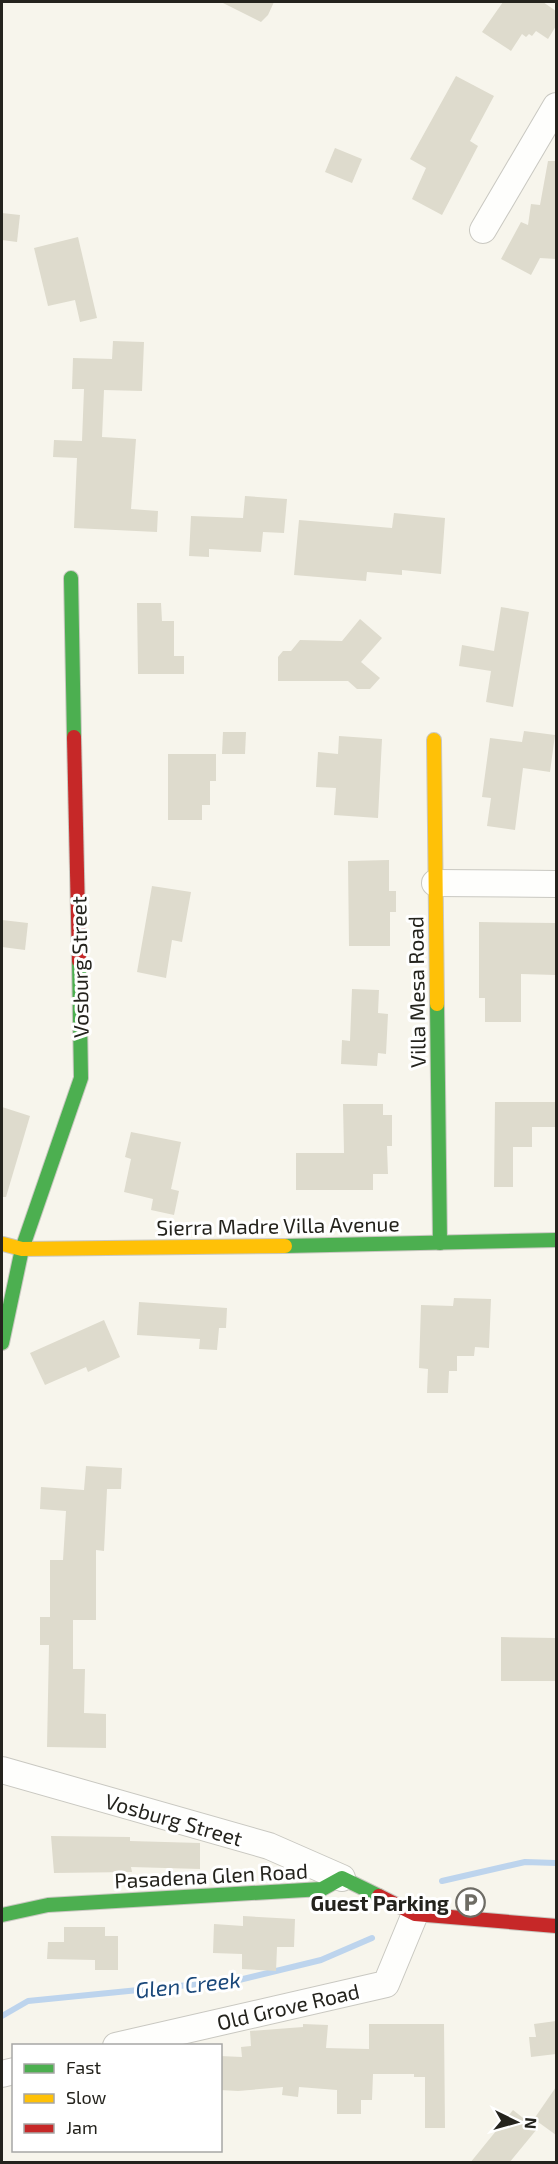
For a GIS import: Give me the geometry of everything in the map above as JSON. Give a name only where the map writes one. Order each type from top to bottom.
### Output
[{"type":"street","points":[[483,230],[556,106]]},
{"type":"street","name":"Vosburg Street","points":[[2,1343],[22,1249],[81,1078],[71,578]]},
{"type":"street","name":"Villa Mesa Road","points":[[434,740],[440,1243]]},
{"type":"street","points":[[435,883],[556,884]]},
{"type":"street","name":"Sierra Madre Villa Avenue","points":[[2,1244],[22,1249],[329,1246],[556,1240]]},
{"type":"street","name":"Vosburg Street","points":[[2,1770],[269,1846],[342,1878]]},
{"type":"street","points":[[342,1878],[415,1914],[556,1926]]},
{"type":"street","name":"Pasadena Glen Road","points":[[2,1916],[48,1905],[322,1889],[342,1878]]},
{"type":"street","name":"Old Grove Road","points":[[125,2044],[386,1984],[415,1914]]},
{"type":"building","points":[[221,2],[274,2],[268,15],[261,22]]},
{"type":"building","points":[[503,2],[543,2],[556,11],[556,26],[548,39],[536,31],[532,36],[529,34],[526,37],[522,34],[511,51],[482,32]]},
{"type":"building","points":[[456,76],[494,96],[470,141],[478,146],[442,215],[412,199],[426,168],[410,159]]},
{"type":"building","points":[[335,148],[362,159],[352,183],[325,172]]},
{"type":"building","points":[[548,161],[556,161],[556,259],[540,258],[531,275],[501,259],[521,222],[528,225],[531,204],[540,205]]},
{"type":"building","points":[[2,213],[20,215],[17,242],[2,240]]},
{"type":"building","points":[[78,237],[97,318],[80,322],[75,300],[48,306],[34,248]]},
{"type":"building","points":[[113,341],[144,342],[142,391],[104,390],[102,437],[136,439],[131,509],[158,511],[157,532],[74,528],[77,458],[53,457],[54,440],[82,441],[84,389],[72,389],[73,358],[112,359]]},
{"type":"building","points":[[245,496],[287,499],[284,533],[263,532],[261,552],[209,549],[209,557],[189,556],[191,516],[243,518]]},
{"type":"building","points":[[394,513],[445,518],[441,574],[402,570],[402,575],[367,572],[366,581],[294,575],[299,520],[392,528]]},
{"type":"building","points":[[137,603],[161,603],[162,621],[174,621],[174,656],[184,656],[184,674],[138,674]]},
{"type":"building","points":[[501,607],[529,612],[513,707],[486,702],[491,671],[459,666],[462,645],[494,651]]},
{"type":"building","points":[[360,619],[382,638],[361,662],[380,678],[370,689],[357,689],[348,681],[278,681],[278,657],[283,651],[291,651],[300,640],[342,641]]},
{"type":"building","points":[[524,731],[555,735],[550,772],[523,768],[515,830],[487,826],[491,798],[482,797],[490,738],[522,742]]},
{"type":"building","points":[[223,732],[246,732],[245,754],[222,754]]},
{"type":"building","points":[[339,736],[382,739],[378,818],[334,815],[336,788],[316,787],[318,752],[338,754]]},
{"type":"building","points":[[168,754],[216,754],[216,781],[210,781],[210,805],[202,805],[202,820],[168,820]]},
{"type":"building","points":[[389,860],[389,891],[396,891],[396,912],[390,912],[390,946],[349,946],[348,861]]},
{"type":"building","points":[[152,886],[191,892],[182,942],[172,940],[166,978],[137,972]]},
{"type":"building","points":[[2,920],[28,923],[25,950],[2,947]]},
{"type":"building","points":[[479,922],[556,923],[556,975],[521,974],[521,1022],[485,1022],[485,998],[479,998]]},
{"type":"building","points":[[352,989],[379,990],[378,1013],[388,1014],[386,1054],[378,1053],[377,1066],[341,1064],[342,1040],[350,1041]]},
{"type":"building","points":[[495,1102],[556,1102],[556,1127],[532,1127],[532,1147],[513,1147],[513,1187],[494,1187]]},
{"type":"building","points":[[343,1104],[383,1104],[383,1115],[392,1115],[392,1146],[387,1146],[388,1174],[373,1174],[373,1190],[296,1190],[296,1153],[344,1153]]},
{"type":"building","points":[[2,1107],[30,1116],[6,1197],[2,1197]]},
{"type":"building","points":[[131,1132],[181,1142],[171,1189],[179,1191],[174,1215],[151,1210],[153,1199],[124,1192],[131,1159],[125,1157]]},
{"type":"building","points":[[454,1298],[491,1299],[489,1348],[475,1347],[474,1356],[457,1356],[457,1371],[449,1371],[448,1393],[427,1393],[428,1369],[419,1368],[421,1305],[453,1306]]},
{"type":"building","points":[[139,1302],[227,1308],[226,1328],[219,1328],[217,1350],[199,1349],[200,1339],[137,1335]]},
{"type":"building","points":[[104,1320],[120,1357],[88,1372],[86,1367],[45,1385],[30,1353]]},
{"type":"building","points":[[86,1466],[122,1468],[121,1489],[107,1489],[104,1551],[96,1550],[96,1620],[73,1620],[73,1669],[85,1669],[84,1713],[106,1714],[106,1748],[47,1747],[49,1645],[40,1645],[40,1617],[50,1617],[50,1560],[63,1560],[66,1511],[40,1509],[41,1487],[84,1490]]},
{"type":"building","points":[[501,1637],[556,1638],[556,1681],[501,1681]]},
{"type":"building","points":[[51,1836],[130,1837],[130,1841],[200,1843],[200,1869],[131,1867],[132,1872],[54,1873]]},
{"type":"building","points":[[243,1916],[295,1919],[294,1947],[277,1947],[276,1971],[242,1969],[242,1954],[213,1953],[214,1924],[243,1926]]},
{"type":"building","points":[[64,1927],[105,1927],[105,1936],[118,1936],[118,1970],[95,1970],[95,1960],[47,1959],[48,1942],[64,1942]]},
{"type":"building","points":[[556,2021],[556,2054],[531,2057],[529,2037],[536,2037],[534,2024]]},
{"type":"building","points":[[303,2024],[328,2025],[326,2048],[369,2049],[369,2024],[444,2024],[445,2128],[425,2128],[425,2077],[414,2077],[414,2074],[373,2074],[372,2100],[361,2100],[361,2114],[337,2114],[337,2090],[299,2087],[298,2097],[282,2095],[283,2087],[222,2090],[222,2056],[242,2057],[241,2047],[251,2046],[250,2031],[303,2027]]},
{"type":"building","points":[[556,2087],[556,2135],[534,2119]]},
{"type":"building","points":[[513,2110],[537,2129],[509,2163],[470,2163]]},
{"type":"waterway","name":"Glen Creek","points":[[442,1881],[525,1862],[556,1863]]},
{"type":"waterway","name":"Glen Creek","points":[[2,2016],[28,2001],[239,1980],[321,1960],[372,1938]]},
{"type":"traffic: fast","points":[[71,578],[74,737]]},
{"type":"traffic: fast","points":[[2,1343],[22,1249],[81,1078],[79,961]]},
{"type":"traffic: fast","points":[[437,1004],[440,1243]]},
{"type":"traffic: fast","points":[[285,1246],[556,1240]]},
{"type":"traffic: fast","points":[[2,1915],[48,1905],[322,1889],[342,1878],[379,1896]]},
{"type":"traffic: slow","points":[[434,740],[437,1004]]},
{"type":"traffic: slow","points":[[3,1244],[22,1249],[285,1246]]},
{"type":"traffic: jam","points":[[74,737],[79,961]]},
{"type":"traffic: jam","points":[[379,1896],[415,1914],[556,1926]]},
{"type":"place","name":"Guest Parking","points":[[470,1902]]}]
